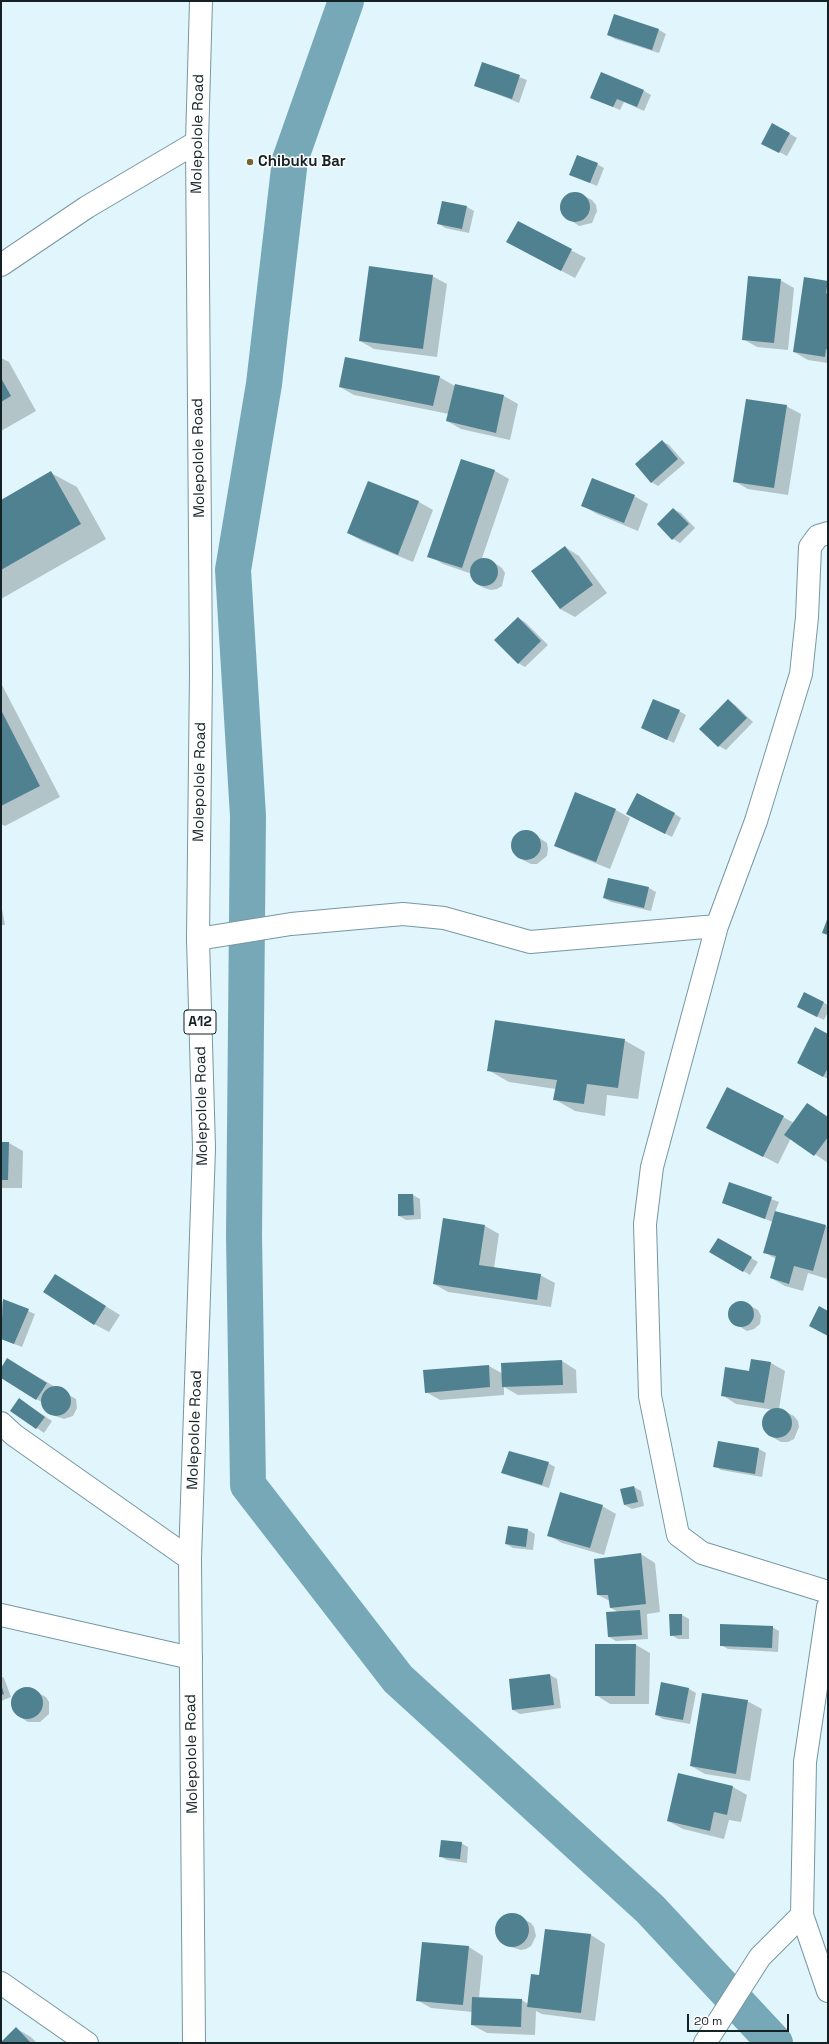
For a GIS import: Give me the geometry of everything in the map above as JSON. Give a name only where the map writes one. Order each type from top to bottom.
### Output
[{"type":"street","name":"Molepolole Road","points":[[194,2043],[190,1559],[204,1148],[198,938],[201,672],[197,142],[201,1]]},
{"type":"street","points":[[1,265],[87,207],[197,142]]},
{"type":"street","points":[[828,532],[818,536],[810,547],[807,617],[801,674],[756,821],[716,926],[651,1174],[645,1224],[650,1396],[678,1535],[702,1553],[828,1592]]},
{"type":"street","points":[[198,938],[291,924],[403,914],[444,918],[530,942],[716,926]]},
{"type":"street","points":[[1,1423],[14,1434],[190,1559]]},
{"type":"street","points":[[828,1607],[805,1762],[802,1915],[828,1991]]},
{"type":"street","points":[[1,1615],[191,1658]]},
{"type":"street","points":[[705,2043],[760,1957],[802,1915]]},
{"type":"street","points":[[1,1983],[87,2043]]},
{"type":"building","points":[[614,14],[659,29],[652,50],[607,35]]},
{"type":"building","points":[[482,62],[520,75],[512,99],[474,86]]},
{"type":"building","points":[[601,72],[644,90],[637,107],[617,99],[613,107],[590,98]]},
{"type":"building","points":[[772,123],[790,133],[779,153],[761,144]]},
{"type":"building","points":[[577,155],[598,163],[590,183],[569,175]]},
{"type":"building","points":[[575,192],[586,196],[590,207],[586,218],[575,222],[564,218],[560,207],[564,196]]},
{"type":"building","points":[[442,201],[467,206],[462,229],[437,224]]},
{"type":"building","points":[[518,221],[572,249],[561,271],[506,242]]},
{"type":"building","points":[[369,266],[433,275],[423,349],[359,341]]},
{"type":"building","points":[[748,276],[781,279],[774,343],[742,340]]},
{"type":"building","points":[[804,277],[828,281],[826,293],[828,294],[828,350],[826,349],[825,357],[793,352]]},
{"type":"building","points":[[345,357],[440,376],[433,406],[339,387]]},
{"type":"building","points":[[1,378],[11,396],[1,402]]},
{"type":"building","points":[[455,384],[504,395],[496,433],[446,421]]},
{"type":"building","points":[[746,399],[787,405],[774,488],[733,482]]},
{"type":"building","points":[[662,440],[678,459],[651,483],[635,464]]},
{"type":"building","points":[[461,459],[495,470],[462,568],[427,557]]},
{"type":"building","points":[[51,471],[81,524],[1,570],[1,500]]},
{"type":"building","points":[[592,478],[635,495],[624,523],[581,506]]},
{"type":"building","points":[[368,481],[419,501],[398,555],[347,533]]},
{"type":"building","points":[[673,508],[689,524],[672,540],[657,524]]},
{"type":"building","points":[[565,546],[593,585],[560,609],[531,571]]},
{"type":"building","points":[[484,558],[494,562],[498,572],[494,582],[484,586],[474,582],[470,572],[474,562]]},
{"type":"building","points":[[518,617],[541,641],[518,664],[494,640]]},
{"type":"building","points":[[653,699],[680,710],[667,740],[641,728]]},
{"type":"building","points":[[728,699],[747,718],[718,747],[699,729]]},
{"type":"building","points":[[1,710],[40,786],[1,806]]},
{"type":"building","points":[[575,792],[616,809],[596,862],[554,846]]},
{"type":"building","points":[[637,793],[675,813],[665,834],[626,814]]},
{"type":"building","points":[[526,830],[537,834],[541,845],[537,856],[526,860],[515,856],[511,845],[515,834]]},
{"type":"building","points":[[608,878],[649,887],[644,908],[603,898]]},
{"type":"building","points":[[828,917],[828,935],[822,933]]},
{"type":"building","points":[[804,992],[824,1002],[817,1017],[797,1007]]},
{"type":"building","points":[[495,1020],[625,1039],[618,1088],[587,1084],[584,1104],[553,1100],[557,1080],[487,1071]]},
{"type":"building","points":[[815,1027],[828,1034],[828,1068],[823,1077],[797,1063]]},
{"type":"building","points":[[727,1087],[784,1116],[763,1157],[706,1128]]},
{"type":"building","points":[[807,1103],[828,1117],[828,1137],[814,1156],[784,1135]]},
{"type":"building","points":[[1,1142],[9,1142],[8,1180],[1,1180]]},
{"type":"building","points":[[729,1182],[772,1197],[765,1219],[722,1203]]},
{"type":"building","points":[[398,1194],[413,1194],[414,1215],[398,1216]]},
{"type":"building","points":[[775,1211],[826,1225],[813,1271],[794,1266],[789,1284],[770,1278],[776,1256],[763,1253]]},
{"type":"building","points":[[443,1218],[485,1225],[479,1265],[541,1274],[537,1300],[433,1284]]},
{"type":"building","points":[[718,1238],[752,1257],[743,1272],[709,1252]]},
{"type":"building","points":[[55,1274],[106,1306],[94,1325],[43,1292]]},
{"type":"building","points":[[3,1299],[29,1309],[14,1344],[1,1339]]},
{"type":"building","points":[[741,1301],[750,1305],[754,1314],[750,1323],[741,1327],[732,1323],[728,1314],[732,1305]]},
{"type":"building","points":[[819,1306],[828,1311],[828,1336],[809,1326]]},
{"type":"building","points":[[7,1358],[47,1383],[36,1400],[1,1378],[1,1368]]},
{"type":"building","points":[[751,1359],[771,1362],[764,1403],[721,1396],[725,1367],[749,1371]]},
{"type":"building","points":[[562,1360],[563,1385],[502,1387],[501,1363]]},
{"type":"building","points":[[489,1365],[490,1387],[425,1393],[423,1370]]},
{"type":"building","points":[[56,1386],[66,1391],[71,1401],[66,1411],[56,1416],[46,1411],[41,1401],[46,1391]]},
{"type":"building","points":[[19,1398],[45,1417],[36,1429],[10,1411]]},
{"type":"building","points":[[777,1408],[788,1412],[792,1423],[788,1434],[777,1438],[766,1434],[762,1423],[766,1412]]},
{"type":"building","points":[[718,1441],[759,1448],[755,1474],[713,1467]]},
{"type":"building","points":[[509,1451],[549,1462],[542,1485],[501,1473]]},
{"type":"building","points":[[634,1486],[638,1502],[624,1505],[620,1489]]},
{"type":"building","points":[[560,1492],[603,1505],[590,1548],[547,1536]]},
{"type":"building","points":[[508,1526],[528,1529],[526,1547],[505,1544]]},
{"type":"building","points":[[641,1553],[646,1604],[610,1608],[608,1595],[597,1595],[594,1559]]},
{"type":"building","points":[[640,1610],[642,1635],[608,1637],[606,1612]]},
{"type":"building","points":[[669,1614],[682,1614],[682,1635],[670,1636]]},
{"type":"building","points":[[720,1624],[773,1626],[772,1648],[720,1646]]},
{"type":"building","points":[[595,1644],[636,1644],[635,1696],[595,1696]]},
{"type":"building","points":[[550,1674],[554,1705],[512,1710],[509,1679]]},
{"type":"building","points":[[661,1682],[689,1688],[683,1720],[655,1715]]},
{"type":"building","points":[[1,1684],[4,1694],[1,1695]]},
{"type":"building","points":[[24,1687],[30,1687],[39,1691],[43,1703],[39,1715],[30,1719],[24,1719],[15,1715],[11,1706],[11,1700],[15,1691]]},
{"type":"building","points":[[702,1693],[748,1700],[736,1774],[690,1766]]},
{"type":"building","points":[[678,1773],[733,1786],[727,1815],[714,1812],[710,1831],[667,1821]]},
{"type":"building","points":[[441,1840],[462,1842],[460,1859],[439,1857]]},
{"type":"building","points":[[509,1913],[515,1913],[524,1918],[528,1924],[528,1936],[524,1942],[515,1947],[509,1947],[500,1942],[495,1933],[495,1927],[500,1918]]},
{"type":"building","points":[[545,1929],[591,1934],[581,2013],[527,2007],[531,1974],[539,1975]]},
{"type":"building","points":[[422,1942],[469,1946],[463,2005],[416,2001]]},
{"type":"building","points":[[472,1997],[522,1999],[521,2027],[471,2025]]},
{"type":"building","points":[[16,2027],[31,2043],[1,2043],[1,2042]]},
{"type":"waterway","points":[[346,1],[290,160],[264,384],[233,570],[248,816],[244,1235],[248,1485],[398,1679],[650,1909],[775,2043]]},
{"type":"place","name":"Chibuku Bar","points":[[250,162]]}]
